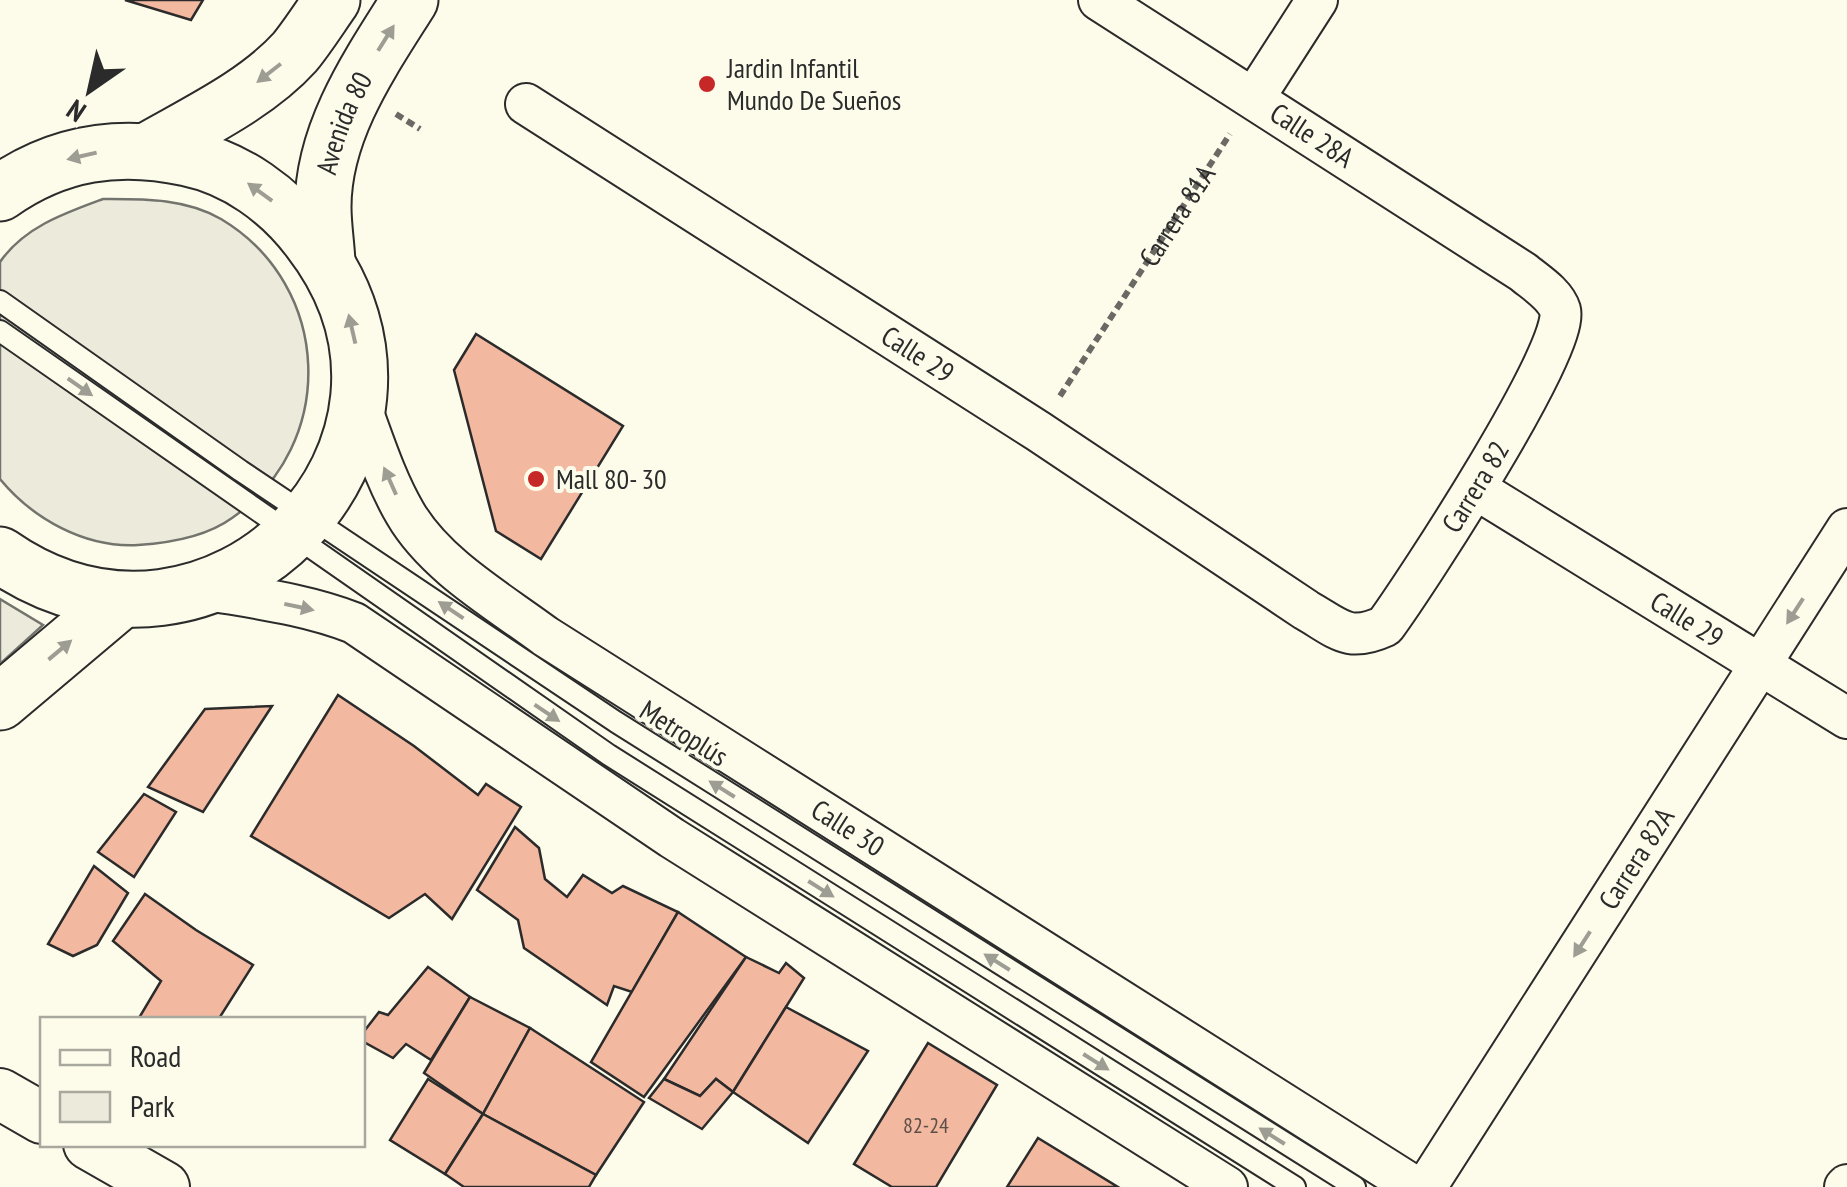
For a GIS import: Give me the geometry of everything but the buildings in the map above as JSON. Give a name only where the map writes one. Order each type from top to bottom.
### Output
[{"type":"main road","points":[[149,150],[216,112],[268,76],[294,53],[332,0]]},
{"type":"main road","name":"Avenida 80","points":[[327,262],[323,204],[328,167],[354,89],[410,0]]},
{"type":"main road","points":[[0,192],[60,161],[104,151],[149,150],[202,161],[252,184],[294,218],[327,262],[352,327],[358,397],[342,460],[301,526],[251,568],[204,589],[163,598],[121,600],[72,591],[25,572],[0,555]]},
{"type":"main road","points":[[0,702],[121,600]]},
{"type":"street","name":"Calle 28A","points":[[1099,0],[1523,272]]},
{"type":"street","points":[[1254,98],[1317,0]]},
{"type":"street","name":"Calle 29","points":[[526,104],[1038,430],[1306,610]]},
{"type":"street","name":"Carrera 82","points":[[1306,610],[1343,631],[1363,636],[1385,626],[1476,488],[1562,324],[1560,308],[1550,294],[1523,272]]},
{"type":"street","name":"Calle 30","points":[[358,397],[406,514],[450,564],[489,595],[545,636],[1415,1187]]},
{"type":"street","name":"Calle 29","points":[[1476,488],[1847,718]]},
{"type":"street","name":"Carrera 82A","points":[[1426,1187],[1847,529]]},
{"type":"street","points":[[204,589],[318,611],[354,623],[672,838],[1228,1187]]},
{"type":"street","points":[[0,1094],[40,1117]]},
{"type":"street","points":[[94,1147],[164,1187]]},
{"type":"lane","name":"Metroplús","points":[[0,301],[240,471],[301,526],[609,756],[1295,1187]]},
{"type":"lane","name":"Metroplús","points":[[0,332],[301,526],[1355,1187]]},
{"type":"path","name":"Carrera 81A","points":[[1038,430],[1254,98]]},
{"type":"green space","points":[[103,199],[178,203],[221,219],[258,248],[285,284],[302,324],[308,366],[305,409],[291,449],[267,487],[232,518],[187,538],[150,544],[99,542],[44,518],[0,479],[0,262],[33,230]]},
{"type":"green space","points":[[0,599],[43,625],[0,664]]},
{"type":"place","name":"Jardin Infantil Mundo De Sueños","points":[[707,84]]},
{"type":"place","name":"Mall 80- 30","points":[[536,479]]}]
